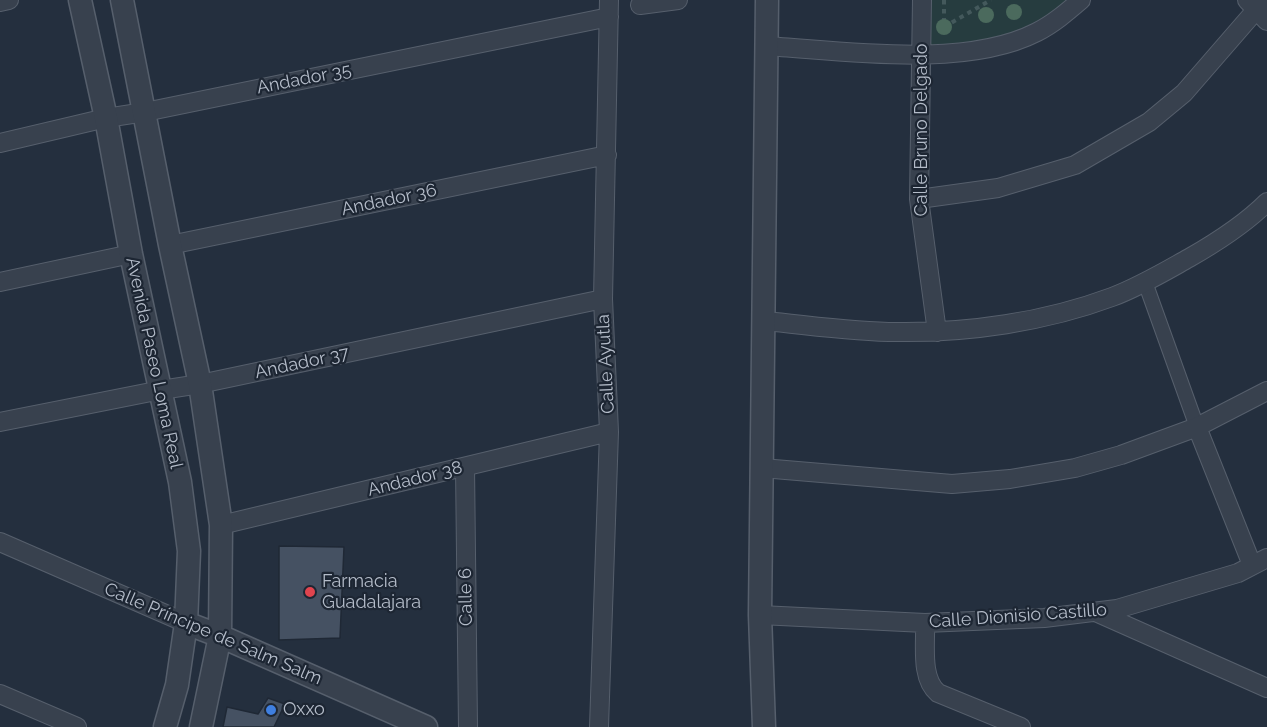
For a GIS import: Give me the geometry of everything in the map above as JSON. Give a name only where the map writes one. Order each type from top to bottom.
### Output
[{"type":"street","points":[[0,2],[9,0]]},
{"type":"street","name":"Avenida Paseo Loma Real","points":[[80,0],[180,482],[189,551],[186,623],[177,685],[165,727]]},
{"type":"street","name":"Avenida Paseo Loma Real","points":[[122,0],[170,246],[200,384],[221,525],[220,636],[201,727]]},
{"type":"street","points":[[640,5],[678,0]]},
{"type":"street","points":[[764,727],[760,615],[767,0]]},
{"type":"street","name":"Calle Bruno Delgado","points":[[922,0],[920,199],[937,332]]},
{"type":"street","points":[[766,45],[921,56],[966,51],[1004,44],[1036,33],[1081,0]]},
{"type":"street","points":[[920,199],[998,189],[1075,165],[1149,122],[1184,93],[1258,8]]},
{"type":"street","name":"Andador 35","points":[[0,143],[609,9]]},
{"type":"street","name":"Calle Ayutla","points":[[599,727],[609,432],[603,299],[609,9]]},
{"type":"street","name":"Andador 36","points":[[170,246],[607,155]]},
{"type":"street","points":[[765,321],[894,332],[937,332],[1001,324],[1060,313],[1112,297],[1145,282],[1228,234],[1267,202]]},
{"type":"street","points":[[0,282],[131,254]]},
{"type":"street","points":[[1145,282],[1197,427],[1260,562]]},
{"type":"street","name":"Andador 37","points":[[0,422],[200,384],[603,299]]},
{"type":"street","points":[[762,468],[952,484],[1010,479],[1075,468],[1121,455],[1197,427],[1267,391]]},
{"type":"street","name":"Andador 38","points":[[221,525],[609,432]]},
{"type":"street","name":"Calle 6","points":[[465,467],[468,727]]},
{"type":"street","name":"Calle Príncipe de Salm Salm","points":[[0,542],[426,727]]},
{"type":"street","name":"Calle Dionisio Castillo","points":[[760,615],[925,623],[1010,620],[1098,613],[1238,573],[1260,562]]},
{"type":"street","points":[[1098,613],[1267,688]]},
{"type":"street","points":[[925,623],[927,675],[931,687],[938,693],[1021,727]]},
{"type":"street","points":[[0,694],[77,727]]},
{"type":"path","points":[[944,0],[944,27],[991,0]]},
{"type":"path","points":[[979,6],[982,0]]},
{"type":"green space","points":[[929,0],[1081,0],[1050,23],[925,55]]},
{"type":"building","name":"Farmacia Guadalajara","points":[[279,546],[344,547],[340,638],[279,640]]},
{"type":"building","name":"Oxxo","points":[[268,698],[285,704],[274,727],[223,727],[227,707],[258,714]]},
{"type":"place","name":"Farmacia Guadalajara","points":[[310,592]]},
{"type":"place","name":"Oxxo","points":[[271,710]]}]
